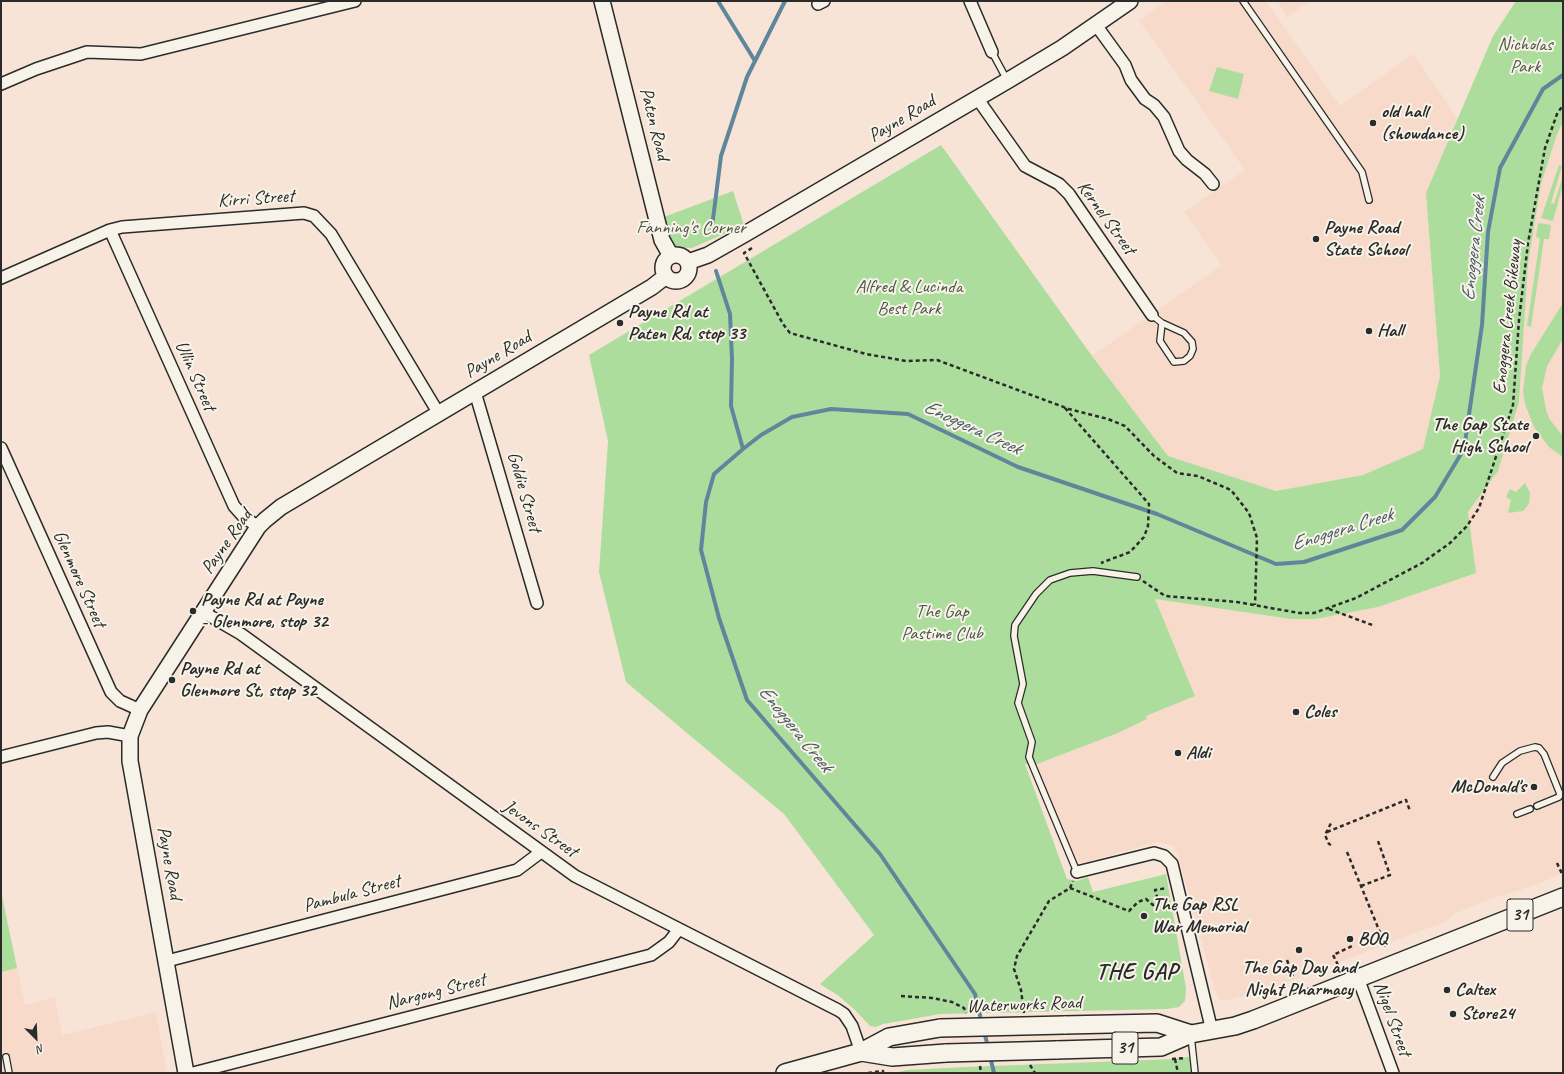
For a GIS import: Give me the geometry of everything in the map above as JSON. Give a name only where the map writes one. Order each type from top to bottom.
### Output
[{"type":"main road","name":"Paten Road","points":[[602,1],[662,240],[671,256]]},
{"type":"main road","name":"Payne Road","points":[[688,262],[708,255],[1007,81],[1062,48],[1127,2]]},
{"type":"main road","points":[[680,255],[688,262],[688,273],[682,280],[672,280],[666,276],[664,265],[671,256],[680,255]]},
{"type":"main road","name":"Payne Road","points":[[186,1073],[130,761],[130,736],[140,710],[258,527],[281,507],[652,287],[666,276]]},
{"type":"main road","name":"Waterworks Road","points":[[861,1052],[892,1057],[946,1053],[1161,1047],[1191,1034],[1212,1031],[1253,1020],[1563,897]]},
{"type":"main road","name":"Waterworks Road","points":[[785,1073],[861,1052],[889,1037],[940,1028],[1157,1023],[1191,1034]]},
{"type":"street","points":[[1,84],[36,69],[87,52],[141,54],[355,1]]},
{"type":"street","points":[[970,1],[992,52]]},
{"type":"street","points":[[1096,25],[1125,65],[1131,80],[1145,99],[1154,105],[1164,117],[1179,151],[1187,160],[1205,174],[1213,184]]},
{"type":"street","name":"Kernel Street","points":[[977,98],[1025,166],[1059,184],[1069,194],[1152,315]]},
{"type":"street","name":"Kirri Street","points":[[1,278],[110,230],[122,227],[304,213],[314,216],[332,234],[439,414]]},
{"type":"street","name":"Ullin Street","points":[[110,230],[234,506],[242,516],[258,527]]},
{"type":"street","name":"Goldie Street","points":[[475,392],[537,603]]},
{"type":"street","name":"Glenmore Street","points":[[1,448],[111,692],[120,701],[140,710]]},
{"type":"street","name":"Jevons Street","points":[[203,612],[241,634],[575,876],[844,1014],[852,1026],[861,1052]]},
{"type":"street","points":[[1,757],[96,733],[108,732],[130,736]]},
{"type":"street","name":"Pambula Street","points":[[167,961],[517,870],[541,852]]},
{"type":"street","points":[[1077,872],[1154,853],[1164,856],[1172,864],[1212,1031]]},
{"type":"street","name":"Nargong Street","points":[[193,1073],[651,955],[669,942],[679,929]]},
{"type":"street","name":"Nigel Street","points":[[1358,978],[1393,1073]]},
{"type":"lane","points":[[1243,1],[1362,172],[1369,200]]},
{"type":"lane","points":[[992,52],[1007,81]]},
{"type":"lane","points":[[1152,315],[1162,323],[1184,333],[1192,342],[1193,349],[1190,356],[1184,361],[1174,362],[1160,341],[1162,323]]},
{"type":"lane","points":[[1077,872],[1029,757],[1032,742],[1018,703],[1023,684],[1014,636],[1015,625],[1036,594],[1050,580],[1070,573],[1095,571],[1138,577]]},
{"type":"lane","points":[[1493,777],[1502,763],[1520,751],[1535,747],[1539,748],[1544,754],[1560,794],[1559,797],[1536,806]]},
{"type":"lane","points":[[1517,814],[1530,809]]},
{"type":"lane","points":[[1191,1034],[1195,1073]]},
{"type":"lane","points":[[6,1057],[9,1073]]},
{"type":"path","name":"Enoggera Creek Bikeway","points":[[1138,577],[1165,596],[1255,605],[1299,613],[1314,613],[1356,598],[1422,563],[1450,543],[1467,526],[1479,508],[1513,405],[1519,320],[1528,243],[1545,148],[1557,114],[1563,105]]},
{"type":"path","points":[[752,248],[744,253],[783,324],[790,333],[866,354],[906,361],[937,360],[1065,408],[1108,419],[1125,426],[1154,456],[1177,473],[1198,476],[1231,490],[1249,513],[1257,538],[1255,605]]},
{"type":"path","points":[[1065,408],[1149,504],[1148,520],[1144,537],[1130,552],[1096,564],[1095,571]]},
{"type":"path","points":[[1329,608],[1376,626]]},
{"type":"path","points":[[1327,832],[1406,800],[1410,811]]},
{"type":"path","points":[[1331,845],[1326,837],[1332,821]]},
{"type":"path","points":[[1322,836],[1326,837]]},
{"type":"path","points":[[1361,886],[1390,875],[1378,841]]},
{"type":"path","points":[[1347,852],[1386,947]]},
{"type":"path","points":[[1558,863],[1563,876]]},
{"type":"path","points":[[1024,1015],[1021,990],[1014,970],[1017,956],[1049,901],[1070,888],[1077,872]]},
{"type":"path","points":[[1070,888],[1129,911],[1138,902],[1146,899],[1153,905],[1159,903],[1155,890],[1178,885]]},
{"type":"path","points":[[1338,965],[1333,954],[1354,945]]},
{"type":"path","points":[[1287,960],[1293,976]]},
{"type":"path","points":[[1026,1058],[1035,1073]]},
{"type":"path","points":[[1175,1059],[1178,1073]]},
{"type":"path","points":[[869,1073],[883,1071],[883,1073]]},
{"type":"shaded area","name":"Payne Road State School","points":[[1166,1],[1266,1],[1340,106],[1413,54],[1458,119],[1426,193],[1440,376],[1423,449],[1363,475],[1276,491],[1168,456],[1092,356],[1222,265],[1184,212],[1245,170],[1139,20]]},
{"type":"shaded area","points":[[1277,1],[1309,1],[1288,17]]},
{"type":"shaded area","points":[[1563,121],[1563,873],[1538,884],[1482,902],[1452,915],[1449,920],[1270,989],[1220,1001],[1216,993],[1178,855],[1173,846],[1158,842],[1082,863],[1077,862],[1074,859],[1037,764],[1117,733],[1147,719],[1146,716],[1195,696],[1154,599],[1291,619],[1316,619],[1378,607],[1475,573],[1468,512],[1498,471],[1519,402],[1528,264],[1541,184],[1556,137]]},
{"type":"shaded area","points":[[17,968],[25,1005],[55,997],[62,1035],[156,1012],[167,1073],[1,1073],[1,972]]},
{"type":"green space","points":[[1516,1],[1563,1],[1563,121],[1556,137],[1541,184],[1528,264],[1519,402],[1498,471],[1468,512],[1476,573],[1378,607],[1316,619],[1291,619],[1155,599],[1195,696],[1146,716],[1147,719],[1118,733],[1037,764],[1025,764],[1067,879],[1077,881],[1088,877],[1093,892],[1166,874],[1186,988],[1185,1001],[1179,1007],[1167,1009],[940,1014],[883,1024],[876,1027],[870,1026],[839,996],[820,984],[874,935],[784,814],[626,682],[599,572],[608,441],[589,355],[941,145],[1092,356],[1168,456],[1276,491],[1363,475],[1423,449],[1440,376],[1426,193],[1493,36]]},
{"type":"green space","points":[[1217,67],[1244,74],[1238,99],[1209,91]]},
{"type":"green space","points":[[1559,165],[1562,166],[1551,203],[1554,204],[1563,176],[1563,184],[1553,221],[1541,218]]},
{"type":"green space","name":"Fanning's Corner","points":[[733,191],[744,225],[692,248],[671,247],[664,217]]},
{"type":"green space","points":[[1538,223],[1551,225],[1549,239],[1544,239],[1531,327],[1527,326],[1540,238],[1536,237]]},
{"type":"green space","points":[[1563,303],[1563,339],[1547,366],[1542,388],[1546,410],[1550,420],[1563,436],[1563,457],[1549,447],[1534,427],[1525,404],[1523,391],[1526,366],[1531,354]]},
{"type":"green space","points":[[1525,483],[1530,493],[1529,504],[1523,511],[1508,513],[1511,500],[1506,497],[1510,489],[1516,492]]},
{"type":"green space","points":[[1,891],[17,968],[1,972]]},
{"type":"green space","points":[[1193,1056],[1197,1073],[894,1073],[907,1070],[1175,1059]]},
{"type":"waterway","points":[[718,1],[755,61]]},
{"type":"waterway","points":[[712,227],[721,156],[747,77],[785,1]]},
{"type":"waterway","name":"Enoggera Creek","points":[[982,1024],[975,994],[880,854],[747,700],[719,618],[701,550],[706,502],[714,474],[761,435],[792,417],[831,409],[908,414],[1018,467],[1157,514],[1276,564],[1304,562],[1402,530],[1435,497],[1464,449],[1482,325],[1488,232],[1500,168],[1543,89],[1563,75]]},
{"type":"waterway","points":[[716,271],[730,314],[732,359],[731,406],[743,449]]},
{"type":"waterway","name":"Enoggera Creek","points":[[984,1031],[988,1047]]},
{"type":"waterway","name":"Enoggera Creek","points":[[990,1056],[994,1073]]},
{"type":"place","name":"old hall (showdance)","points":[[1373,123]]},
{"type":"place","name":"Payne Road State School","points":[[1316,239]]},
{"type":"place","name":"Payne Rd at Paten Rd, stop 33","points":[[620,323]]},
{"type":"place","name":"Hall","points":[[1369,331]]},
{"type":"place","name":"The Gap State High School","points":[[1536,436]]},
{"type":"place","name":"Payne Rd at Payne - Glenmore, stop 32","points":[[193,611]]},
{"type":"place","name":"Payne Rd at Glenmore St, stop 32","points":[[172,680]]},
{"type":"place","name":"Coles","points":[[1296,712]]},
{"type":"place","name":"Aldi","points":[[1178,753]]},
{"type":"place","name":"McDonald's","points":[[1534,787]]},
{"type":"place","name":"The Gap RSL War Memorial","points":[[1144,916]]},
{"type":"place","name":"BOQ","points":[[1350,939]]},
{"type":"place","name":"The Gap Day and Night Pharmacy","points":[[1299,950]]},
{"type":"place","name":"Caltex","points":[[1447,990]]},
{"type":"place","name":"Store24","points":[[1453,1014]]},
{"type":"district","name":"THE GAP","points":[[1137,973]]},
{"type":"park label","name":"Nicholas Park","points":[[1525,56]]},
{"type":"park label","name":"Alfred & Lucinda Best Park","points":[[909,298]]},
{"type":"park label","name":"The Gap Pastime Club","points":[[942,623]]}]
